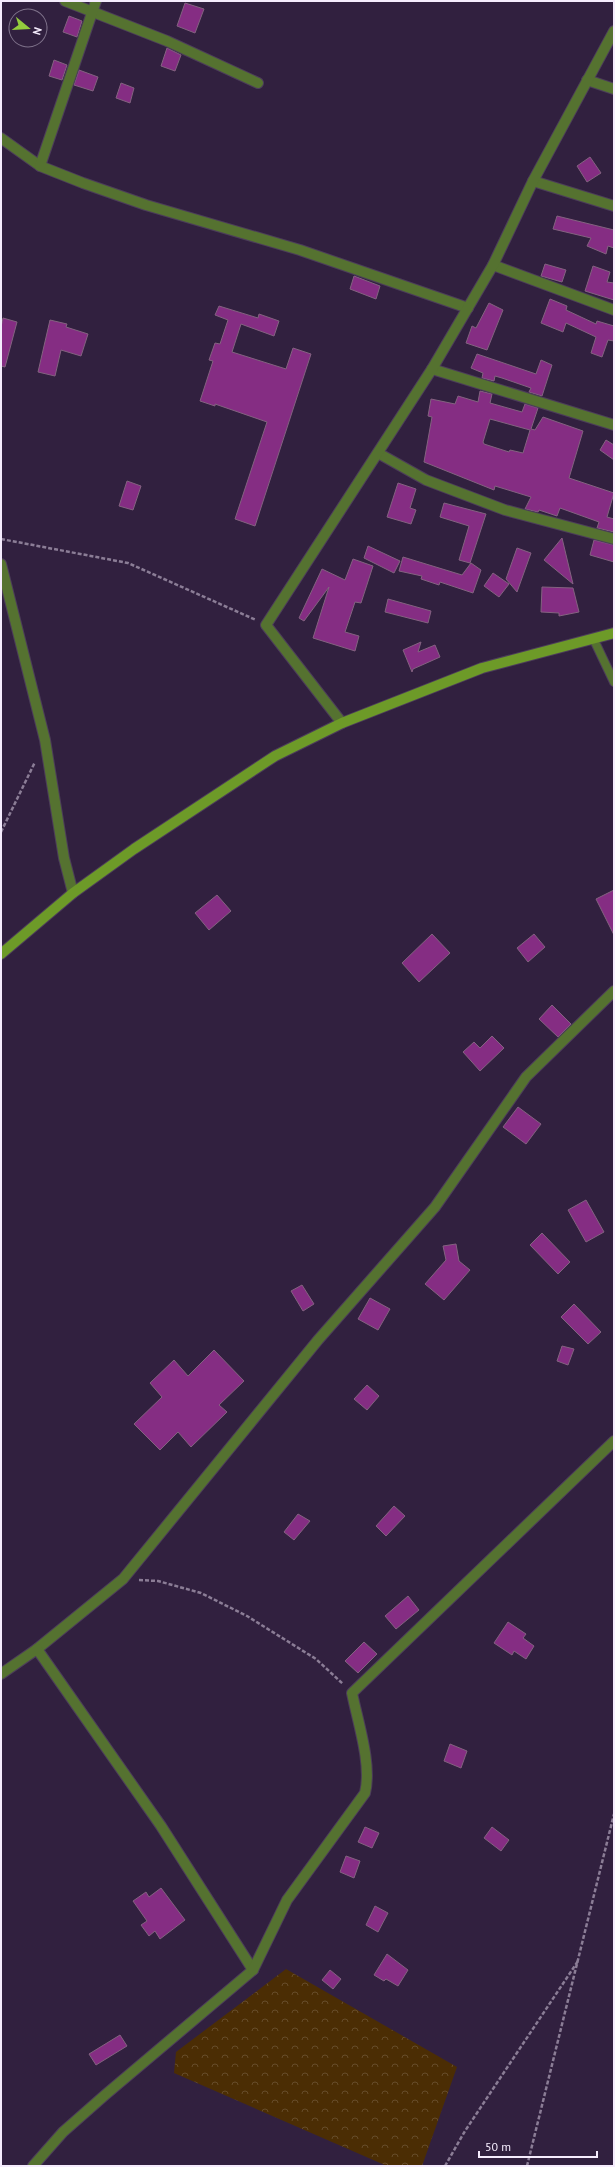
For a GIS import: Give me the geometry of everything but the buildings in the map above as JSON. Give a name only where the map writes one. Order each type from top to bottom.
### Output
[{"type":"main road","points":[[1,954],[73,893],[134,849],[275,756],[342,723],[482,668],[594,640],[614,633]]},
{"type":"street","points":[[65,1],[94,6],[258,83]]},
{"type":"street","points":[[40,166],[94,6]]},
{"type":"street","points":[[342,723],[266,625],[432,369],[468,308],[493,265],[533,181],[614,31]]},
{"type":"street","points":[[587,80],[614,89]]},
{"type":"street","points":[[1,138],[40,166],[146,205],[300,250],[468,308]]},
{"type":"street","points":[[533,181],[614,206]]},
{"type":"street","points":[[493,265],[614,310]]},
{"type":"street","points":[[432,369],[614,425]]},
{"type":"street","points":[[378,453],[426,480],[505,510],[614,539]]},
{"type":"street","points":[[1,564],[45,740],[64,858],[73,893]]},
{"type":"street","points":[[1,1674],[37,1649],[122,1578],[318,1340],[435,1206],[526,1077],[614,991]]},
{"type":"street","points":[[33,2166],[63,2132],[253,1970],[287,1900],[365,1794],[367,1784],[366,1762],[352,1693],[614,1441]]},
{"type":"street","points":[[37,1649],[161,1826],[253,1970]]},
{"type":"lane","points":[[594,640],[614,682]]},
{"type":"path","points":[[1,540],[128,563],[266,625]]},
{"type":"path","points":[[1,832],[35,761]]},
{"type":"path","points":[[122,1578],[158,1581],[201,1593],[247,1616],[316,1659],[352,1693]]},
{"type":"path","points":[[527,2166],[614,1814]]},
{"type":"path","points":[[445,2166],[465,2132],[579,1959]]},
{"type":"green space","points":[[286,1969],[457,2067],[422,2166],[387,2166],[174,2073],[176,2052]]}]
